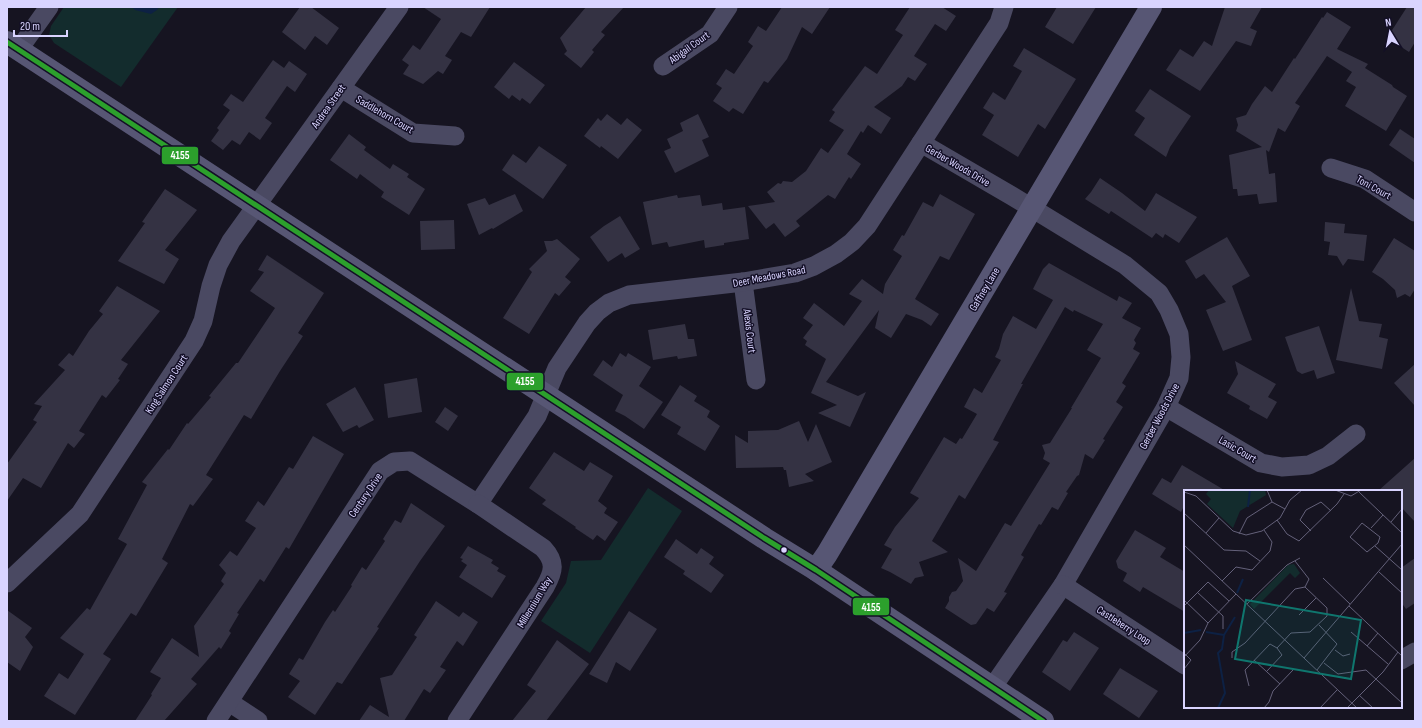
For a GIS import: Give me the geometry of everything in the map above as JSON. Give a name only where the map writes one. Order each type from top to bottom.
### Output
[{"type":"main road","name":"Gaffney Lane","points":[[816,570],[1151,7]]},
{"type":"main road","points":[[13,46],[258,205],[770,542],[816,570],[1043,721]]},
{"type":"street","points":[[13,46],[49,7]]},
{"type":"street","name":"Andrea Street","points":[[258,205],[399,7]]},
{"type":"street","name":"Abigail Court","points":[[663,66],[710,34],[728,7]]},
{"type":"street","name":"Deer Meadows Road","points":[[546,395],[557,368],[583,330],[597,312],[609,303],[629,295],[743,282],[795,273],[814,266],[836,254],[852,242],[867,226],[999,23],[1004,7]]},
{"type":"street","name":"Saddlehorn Court","points":[[341,88],[413,132],[454,136]]},
{"type":"street","name":"Gerber Woods Drive","points":[[921,143],[1125,265],[1159,293],[1169,310],[1179,334],[1181,357],[1179,378],[1166,407],[1063,585],[992,688]]},
{"type":"street","name":"Toni Court","points":[[1330,168],[1365,179],[1415,212]]},
{"type":"street","name":"King Salmon Court","points":[[7,583],[46,548],[80,514],[194,341],[203,321],[218,264],[232,241],[258,205]]},
{"type":"street","name":"Alexis Court","points":[[743,282],[756,380]]},
{"type":"street","points":[[478,504],[537,416],[546,395]]},
{"type":"street","name":"Lasic Court","points":[[1166,407],[1261,462],[1282,467],[1309,465],[1328,456],[1356,434]]},
{"type":"street","name":"Century Drive","points":[[216,721],[380,471],[394,462],[410,461],[478,504]]},
{"type":"street","name":"Millennium Way","points":[[457,721],[545,587],[551,577],[553,566],[551,557],[543,548],[478,504]]},
{"type":"street","name":"Castleberry Loop","points":[[1063,585],[1184,665]]},
{"type":"street","points":[[1402,659],[1415,652]]},
{"type":"street","points":[[229,702],[258,721]]},
{"type":"green space","points":[[64,7],[178,7],[121,87],[54,43],[49,35],[51,26]]},
{"type":"green space","points":[[648,488],[682,511],[590,653],[541,621],[566,583],[571,561],[601,560]]},
{"type":"water","points":[[132,7],[159,7],[151,14],[135,10]]},
{"type":"building","points":[[300,7],[311,7],[339,28],[327,45],[315,36],[305,50],[282,32]]},
{"type":"building","points":[[423,7],[490,7],[471,37],[461,32],[445,56],[452,60],[443,74],[438,71],[423,84],[403,74],[409,65],[402,60],[413,45],[420,50],[441,19]]},
{"type":"building","points":[[586,7],[624,7],[601,32],[605,35],[592,50],[594,52],[581,68],[564,54],[567,51],[560,38]]},
{"type":"building","points":[[782,7],[830,7],[812,34],[802,27],[787,59],[768,83],[764,81],[743,114],[733,108],[729,112],[713,101],[722,88],[716,84],[726,69],[734,74],[753,46],[748,42],[758,26],[766,31]]},
{"type":"building","points":[[910,7],[942,7],[956,16],[946,31],[935,24],[914,56],[927,64],[915,81],[908,77],[902,86],[874,107],[891,118],[881,134],[868,125],[863,133],[861,131],[847,154],[861,164],[851,179],[849,177],[835,199],[828,195],[796,221],[800,226],[785,237],[774,223],[766,229],[748,206],[775,202],[767,192],[778,183],[781,184],[783,181],[792,182],[806,171],[821,148],[828,153],[844,130],[829,121],[835,112],[832,110],[865,66],[877,74],[903,35],[895,30]]},
{"type":"building","points":[[1057,7],[1096,7],[1073,44],[1045,27]]},
{"type":"building","points":[[1225,7],[1262,7],[1250,28],[1257,31],[1251,46],[1236,41],[1200,91],[1166,70],[1180,49],[1193,57],[1204,41],[1212,46]]},
{"type":"building","points":[[1407,7],[1415,7],[1415,42],[1409,52],[1387,38]]},
{"type":"building","points":[[1327,12],[1351,27],[1337,49],[1368,64],[1365,68],[1407,96],[1386,131],[1345,106],[1356,87],[1346,81],[1352,72],[1327,56],[1295,103],[1300,106],[1285,132],[1278,128],[1269,152],[1266,150],[1269,174],[1275,173],[1277,202],[1259,204],[1257,194],[1238,196],[1237,189],[1233,189],[1229,155],[1262,147],[1236,131],[1238,125],[1236,118],[1246,115],[1265,86],[1272,92],[1322,17],[1323,18]]},
{"type":"building","points":[[1024,48],[1076,79],[1045,129],[1038,124],[1018,157],[982,135],[994,115],[983,108],[993,92],[1005,100],[1022,71],[1013,66]]},
{"type":"building","points":[[273,60],[284,68],[289,61],[307,74],[295,92],[287,86],[265,118],[272,123],[260,140],[249,132],[240,145],[232,140],[223,150],[211,141],[219,130],[217,128],[230,110],[223,105],[231,94],[243,102]]},
{"type":"building","points":[[514,62],[545,85],[530,104],[522,98],[520,101],[512,95],[509,99],[494,87]]},
{"type":"building","points":[[1150,89],[1191,116],[1170,147],[1166,157],[1134,135],[1145,118],[1135,111]]},
{"type":"building","points":[[607,114],[621,125],[627,118],[642,130],[618,159],[601,146],[600,148],[584,136],[598,118],[601,121]]},
{"type":"building","points":[[698,114],[709,137],[702,140],[709,156],[675,173],[664,151],[671,148],[667,139],[683,131],[680,123]]},
{"type":"building","points":[[1400,129],[1415,139],[1415,163],[1389,145]]},
{"type":"building","points":[[349,134],[366,147],[364,150],[390,169],[393,164],[409,174],[407,177],[425,189],[409,215],[381,197],[384,192],[360,174],[357,179],[330,160]]},
{"type":"building","points":[[539,146],[567,165],[543,199],[502,170],[513,154],[526,163]]},
{"type":"building","points":[[1100,178],[1145,211],[1156,193],[1197,217],[1179,243],[1165,234],[1163,238],[1156,233],[1152,238],[1111,211],[1109,214],[1085,199]]},
{"type":"building","points":[[165,189],[197,210],[165,250],[179,259],[164,284],[118,261],[145,223],[142,222]]},
{"type":"building","points":[[515,194],[523,211],[493,229],[492,228],[479,235],[467,204],[485,198],[489,205]]},
{"type":"building","points":[[940,194],[975,214],[949,260],[940,256],[915,299],[939,314],[931,326],[922,320],[906,314],[891,338],[875,328],[879,310],[826,382],[858,396],[866,392],[850,427],[818,413],[837,405],[811,393],[826,359],[805,345],[807,341],[803,338],[813,325],[803,318],[814,303],[844,326],[862,301],[849,294],[862,279],[883,294],[885,284],[902,256],[893,250],[902,235],[904,236],[923,202],[933,207]]},
{"type":"building","points":[[677,195],[678,198],[700,195],[702,206],[722,203],[723,210],[745,207],[749,239],[705,248],[704,240],[669,247],[667,242],[652,245],[643,202]]},
{"type":"building","points":[[620,216],[640,249],[625,258],[622,253],[608,262],[590,237]]},
{"type":"building","points":[[454,220],[455,249],[421,250],[420,221]]},
{"type":"building","points":[[1325,222],[1345,224],[1344,233],[1367,235],[1364,261],[1348,259],[1343,266],[1337,256],[1328,255],[1330,242],[1324,241]]},
{"type":"building","points":[[1227,237],[1250,276],[1232,286],[1252,340],[1223,351],[1206,310],[1226,302],[1204,274],[1196,279],[1185,261]]},
{"type":"building","points":[[1394,238],[1415,251],[1415,289],[1410,297],[1405,294],[1397,298],[1395,290],[1383,279],[1372,272]]},
{"type":"building","points":[[557,239],[580,259],[565,277],[571,282],[559,296],[555,293],[529,334],[503,318],[532,272],[529,269],[547,251],[544,241],[552,241]]},
{"type":"building","points":[[267,255],[324,293],[298,333],[303,336],[251,419],[244,415],[206,475],[213,479],[193,506],[190,504],[162,559],[168,563],[136,616],[131,613],[103,654],[111,659],[75,715],[44,696],[59,673],[68,679],[84,654],[60,638],[87,608],[90,610],[127,544],[118,539],[147,485],[142,482],[168,449],[169,450],[187,423],[188,424],[211,397],[209,396],[236,363],[238,363],[275,308],[250,291],[264,272],[258,270]]},
{"type":"building","points":[[1049,263],[1117,301],[1119,296],[1132,303],[1122,318],[1141,328],[1134,340],[1136,343],[1133,349],[1140,353],[1122,383],[1126,386],[1116,402],[1123,407],[1103,439],[1105,440],[1093,459],[1085,454],[1079,475],[1066,492],[1068,493],[1058,510],[1052,507],[1041,525],[1039,524],[1021,555],[1024,557],[1004,592],[1007,593],[994,612],[987,608],[976,624],[971,625],[945,608],[952,592],[956,591],[963,581],[958,558],[976,571],[1005,523],[1011,526],[1050,463],[1043,459],[1045,453],[1042,445],[1050,443],[1101,358],[1087,350],[1103,324],[1074,310],[1073,312],[1065,307],[1021,384],[1023,384],[993,440],[999,442],[965,499],[959,495],[932,541],[948,552],[919,562],[924,576],[915,578],[911,584],[881,568],[892,549],[884,545],[895,527],[919,498],[910,493],[944,437],[956,444],[960,438],[962,439],[977,414],[964,407],[974,388],[982,393],[1001,360],[995,357],[1003,334],[1013,316],[1036,329],[1053,300],[1033,289],[1043,269]]},
{"type":"building","points":[[117,286],[160,311],[121,360],[128,364],[118,379],[120,380],[106,398],[102,395],[79,431],[85,434],[74,448],[68,443],[41,488],[23,478],[7,501],[7,464],[37,422],[33,420],[42,406],[34,404],[65,370],[58,365],[69,353],[73,356],[89,331],[103,314],[99,311]]},
{"type":"building","points":[[1351,288],[1359,321],[1382,324],[1379,337],[1388,339],[1382,369],[1336,360]]},
{"type":"building","points":[[685,324],[688,339],[694,339],[697,356],[678,359],[677,356],[653,360],[648,330]]},
{"type":"building","points":[[1319,326],[1335,373],[1317,379],[1314,370],[1302,374],[1297,371],[1285,337]]},
{"type":"building","points":[[620,353],[626,357],[628,353],[651,367],[639,386],[663,402],[644,429],[615,411],[623,395],[593,375],[603,360],[612,367]]},
{"type":"building","points":[[1235,361],[1276,384],[1268,397],[1277,402],[1267,419],[1249,409],[1250,406],[1227,393],[1238,374]]},
{"type":"building","points":[[1415,364],[1415,406],[1394,383]]},
{"type":"building","points":[[417,378],[422,412],[388,418],[384,384]]},
{"type":"building","points":[[680,385],[697,396],[694,401],[710,411],[707,417],[720,426],[705,451],[677,434],[681,427],[661,415]]},
{"type":"building","points":[[355,387],[374,420],[359,428],[357,425],[343,432],[326,404]]},
{"type":"building","points":[[445,407],[458,416],[448,431],[435,422]]},
{"type":"building","points":[[799,421],[808,442],[816,424],[832,462],[805,474],[814,481],[789,487],[786,470],[784,470],[783,467],[736,468],[735,435],[748,443],[748,431],[778,430]]},
{"type":"building","points":[[313,436],[344,454],[289,549],[286,547],[264,582],[260,579],[237,613],[239,614],[229,631],[231,633],[221,649],[219,647],[191,679],[197,684],[164,721],[135,721],[161,678],[150,672],[172,638],[199,657],[194,626],[224,584],[221,581],[226,573],[219,565],[230,551],[237,556],[256,528],[245,521],[258,501],[264,506],[289,467],[293,469]]},
{"type":"building","points":[[554,452],[584,471],[590,462],[613,476],[598,501],[607,508],[604,513],[618,522],[605,541],[597,535],[593,540],[575,528],[576,527],[542,504],[546,500],[529,488]]},
{"type":"building","points":[[1415,458],[1415,522],[1402,508],[1402,490],[1379,490]]},
{"type":"building","points":[[1182,465],[1224,490],[1184,490],[1184,506],[1181,512],[1152,494],[1162,478],[1171,483]]},
{"type":"building","points":[[411,503],[445,526],[420,561],[377,627],[379,628],[342,684],[337,682],[315,715],[288,697],[300,681],[289,674],[299,658],[303,660],[325,622],[333,610],[335,612],[352,586],[351,585],[362,567],[366,570],[385,541],[383,539],[395,520],[401,523]]},
{"type":"building","points":[[1135,530],[1166,548],[1160,557],[1184,571],[1184,611],[1143,587],[1140,592],[1123,581],[1127,573],[1118,568],[1116,561]]},
{"type":"building","points":[[676,539],[697,554],[701,548],[714,557],[709,564],[724,575],[711,593],[683,574],[685,571],[664,557]]},
{"type":"building","points":[[468,546],[493,560],[491,563],[499,568],[497,571],[506,576],[492,598],[459,577],[467,565],[461,561],[463,559],[460,558]]},
{"type":"building","points":[[1415,558],[1415,603],[1406,609],[1402,603],[1402,567]]},
{"type":"building","points":[[436,601],[459,617],[463,612],[478,622],[463,646],[457,641],[440,667],[446,670],[430,693],[424,689],[404,721],[359,721],[370,705],[389,717],[380,678],[392,675],[417,637],[414,635]]},
{"type":"building","points":[[7,610],[32,628],[25,637],[33,647],[20,671],[7,662]]},
{"type":"building","points":[[629,611],[657,629],[630,671],[616,662],[607,683],[589,674]]},
{"type":"building","points":[[1074,632],[1099,648],[1070,691],[1042,672],[1063,640],[1067,642]]},
{"type":"building","points":[[557,640],[589,664],[546,721],[512,721],[536,691],[527,685]]},
{"type":"building","points":[[1120,668],[1158,691],[1139,718],[1103,694]]},
{"type":"transit line","name":"4155","points":[[7,42],[764,538],[816,570],[1043,721]]}]
